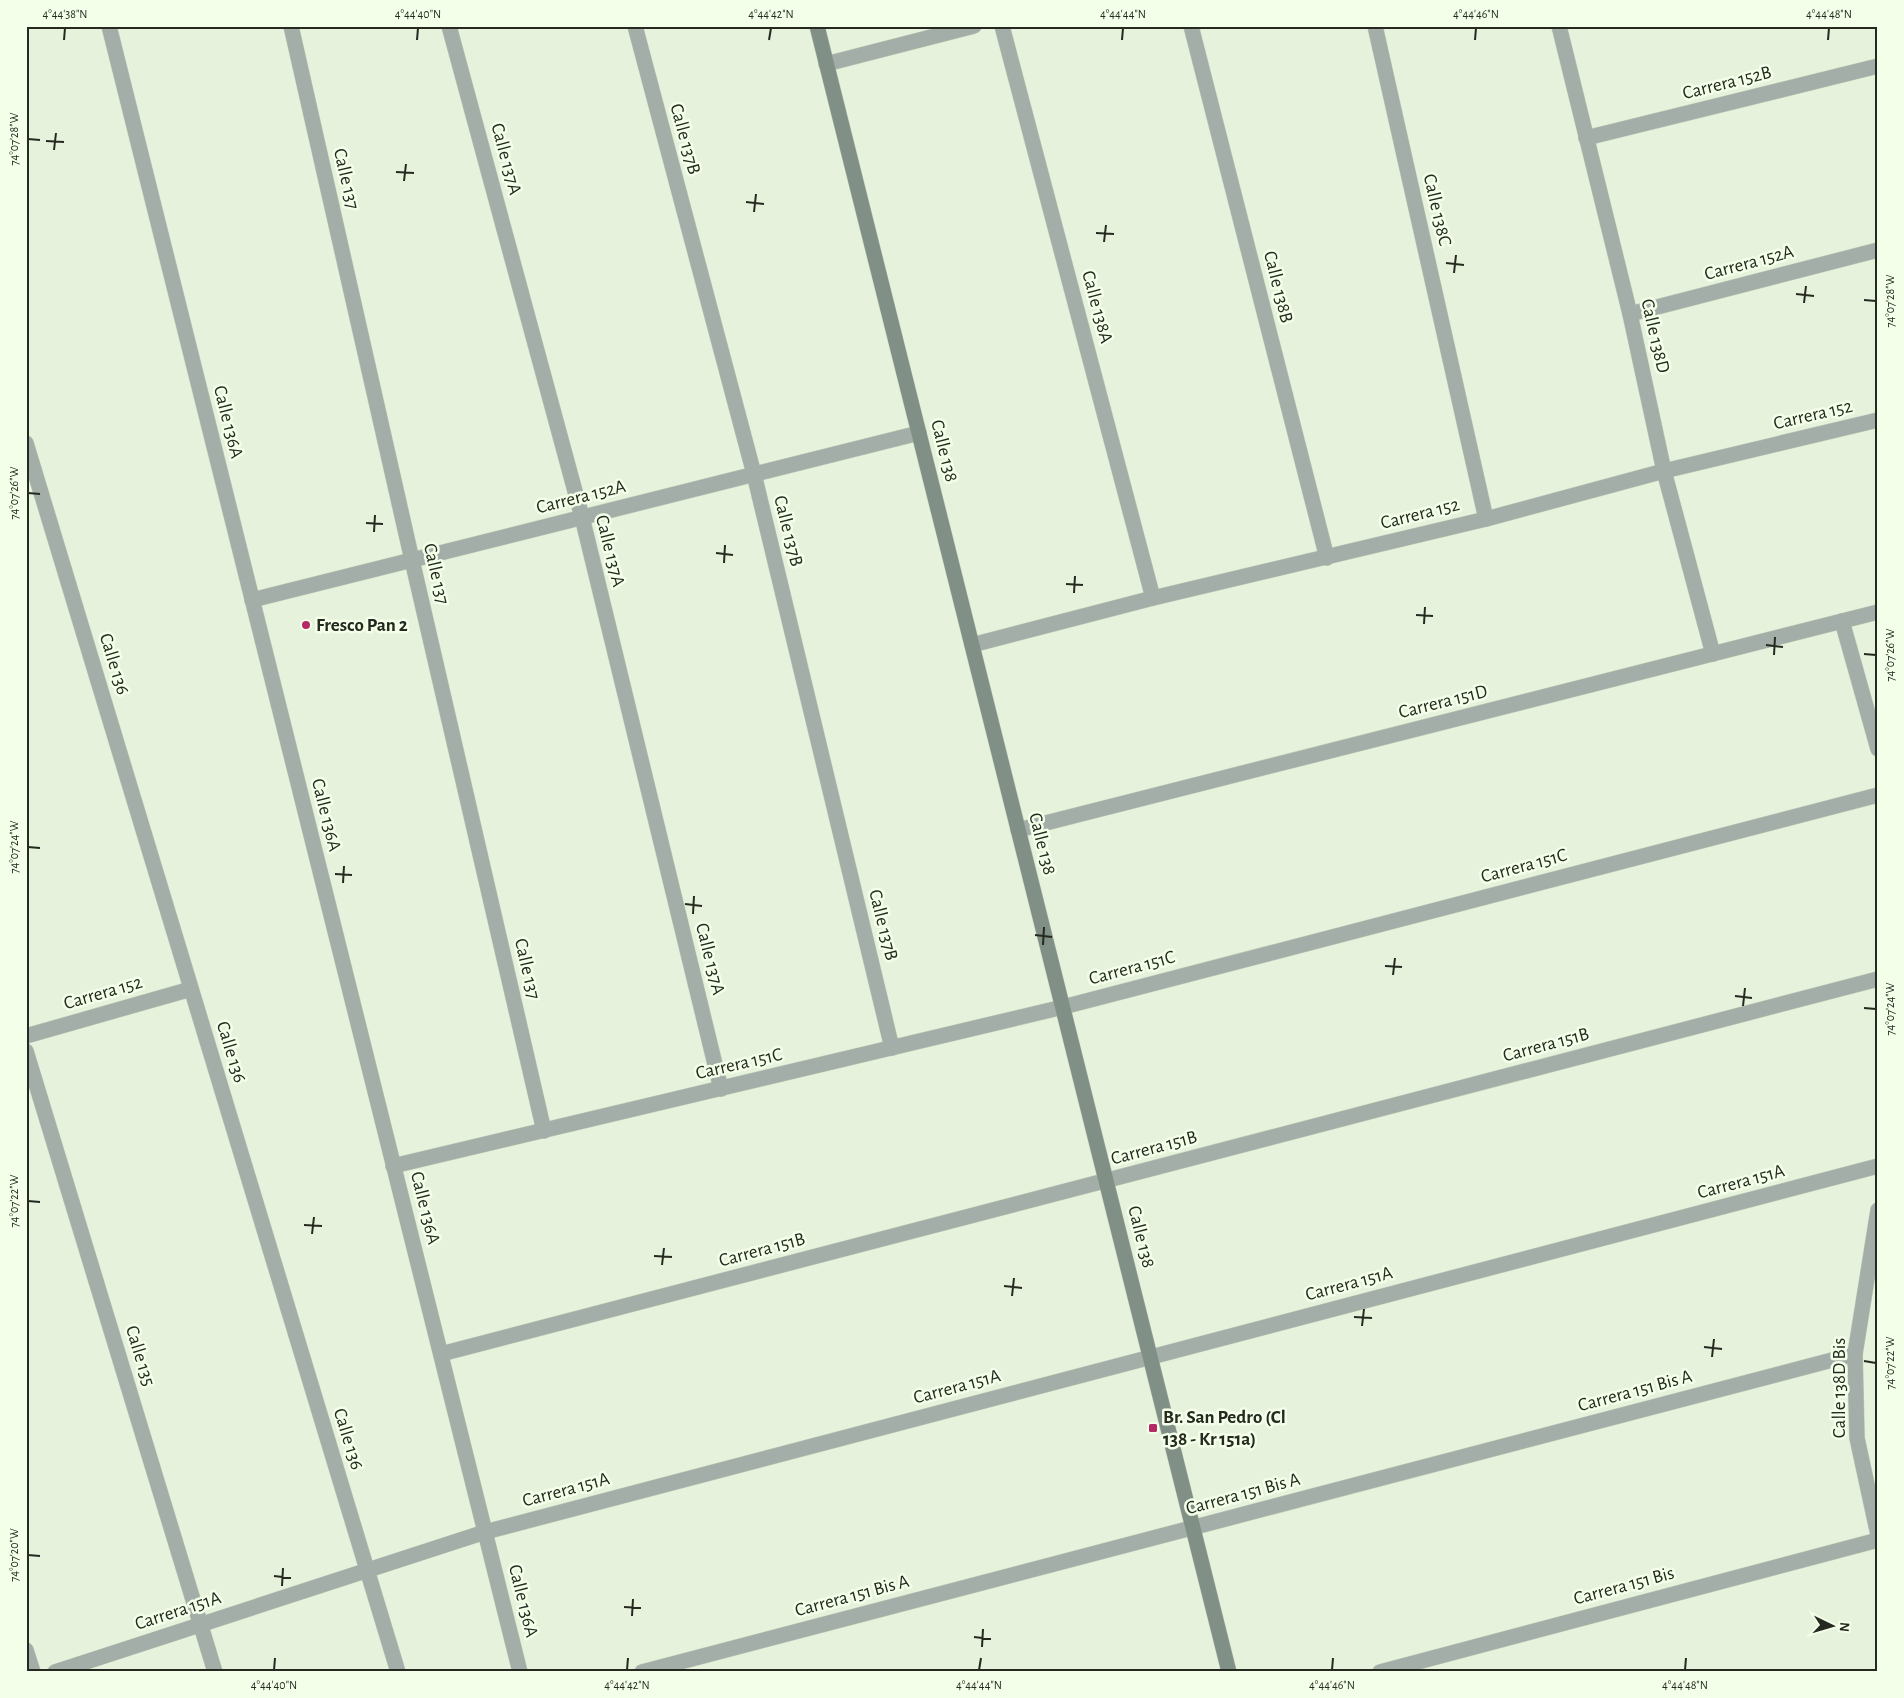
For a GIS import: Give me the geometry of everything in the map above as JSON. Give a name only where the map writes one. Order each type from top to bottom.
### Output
[{"type":"main road","name":"Calle 138","points":[[817,26],[1229,1672]]},
{"type":"street","name":"Calle 136A","points":[[109,26],[520,1672]]},
{"type":"street","name":"Calle 137","points":[[291,26],[544,1130]]},
{"type":"street","name":"Calle 137A","points":[[449,26],[582,517],[721,1089]]},
{"type":"street","name":"Calle 137B","points":[[635,26],[754,474],[892,1048]]},
{"type":"street","points":[[826,64],[974,26]]},
{"type":"street","name":"Calle 138A","points":[[1002,26],[1153,598]]},
{"type":"street","name":"Calle 138B","points":[[1191,26],[1327,558]]},
{"type":"street","name":"Calle 138C","points":[[1375,26],[1486,519]]},
{"type":"street","name":"Calle 138D","points":[[1559,26],[1630,314],[1664,471],[1713,654]]},
{"type":"street","name":"Carrera 152B","points":[[1586,138],[1878,66]]},
{"type":"street","name":"Carrera 152A","points":[[1630,314],[1878,250]]},
{"type":"street","name":"Carrera 152","points":[[972,645],[1153,598],[1486,519],[1664,471],[1878,420]]},
{"type":"street","name":"Carrera 152A","points":[[252,600],[919,433]]},
{"type":"street","name":"Calle 136","points":[[26,443],[398,1672]]},
{"type":"street","name":"Carrera 151D","points":[[1018,830],[1878,612]]},
{"type":"street","points":[[1842,620],[1878,750]]},
{"type":"street","name":"Carrera 151C","points":[[394,1166],[1062,1007],[1878,795]]},
{"type":"street","name":"Carrera 151B","points":[[440,1354],[1106,1182],[1878,979]]},
{"type":"street","name":"Carrera 152","points":[[26,1036],[191,990]]},
{"type":"street","name":"Calle 135","points":[[26,1051],[215,1672]]},
{"type":"street","name":"Carrera 151A","points":[[54,1672],[485,1532],[1878,1166]]},
{"type":"street","name":"Calle 138D Bis","points":[[1878,1210],[1855,1354],[1857,1438],[1878,1535]]},
{"type":"street","name":"Carrera 151 Bis A","points":[[642,1672],[1855,1354]]},
{"type":"street","name":"Carrera 151 Bis","points":[[1380,1672],[1878,1540]]},
{"type":"street","points":[[26,1650],[32,1672]]},
{"type":"place","name":"Fresco Pan 2","points":[[306,625]]},
{"type":"place","name":"Br. San Pedro (Cl 138 - Kr 151a)","points":[[1153,1428]]}]
